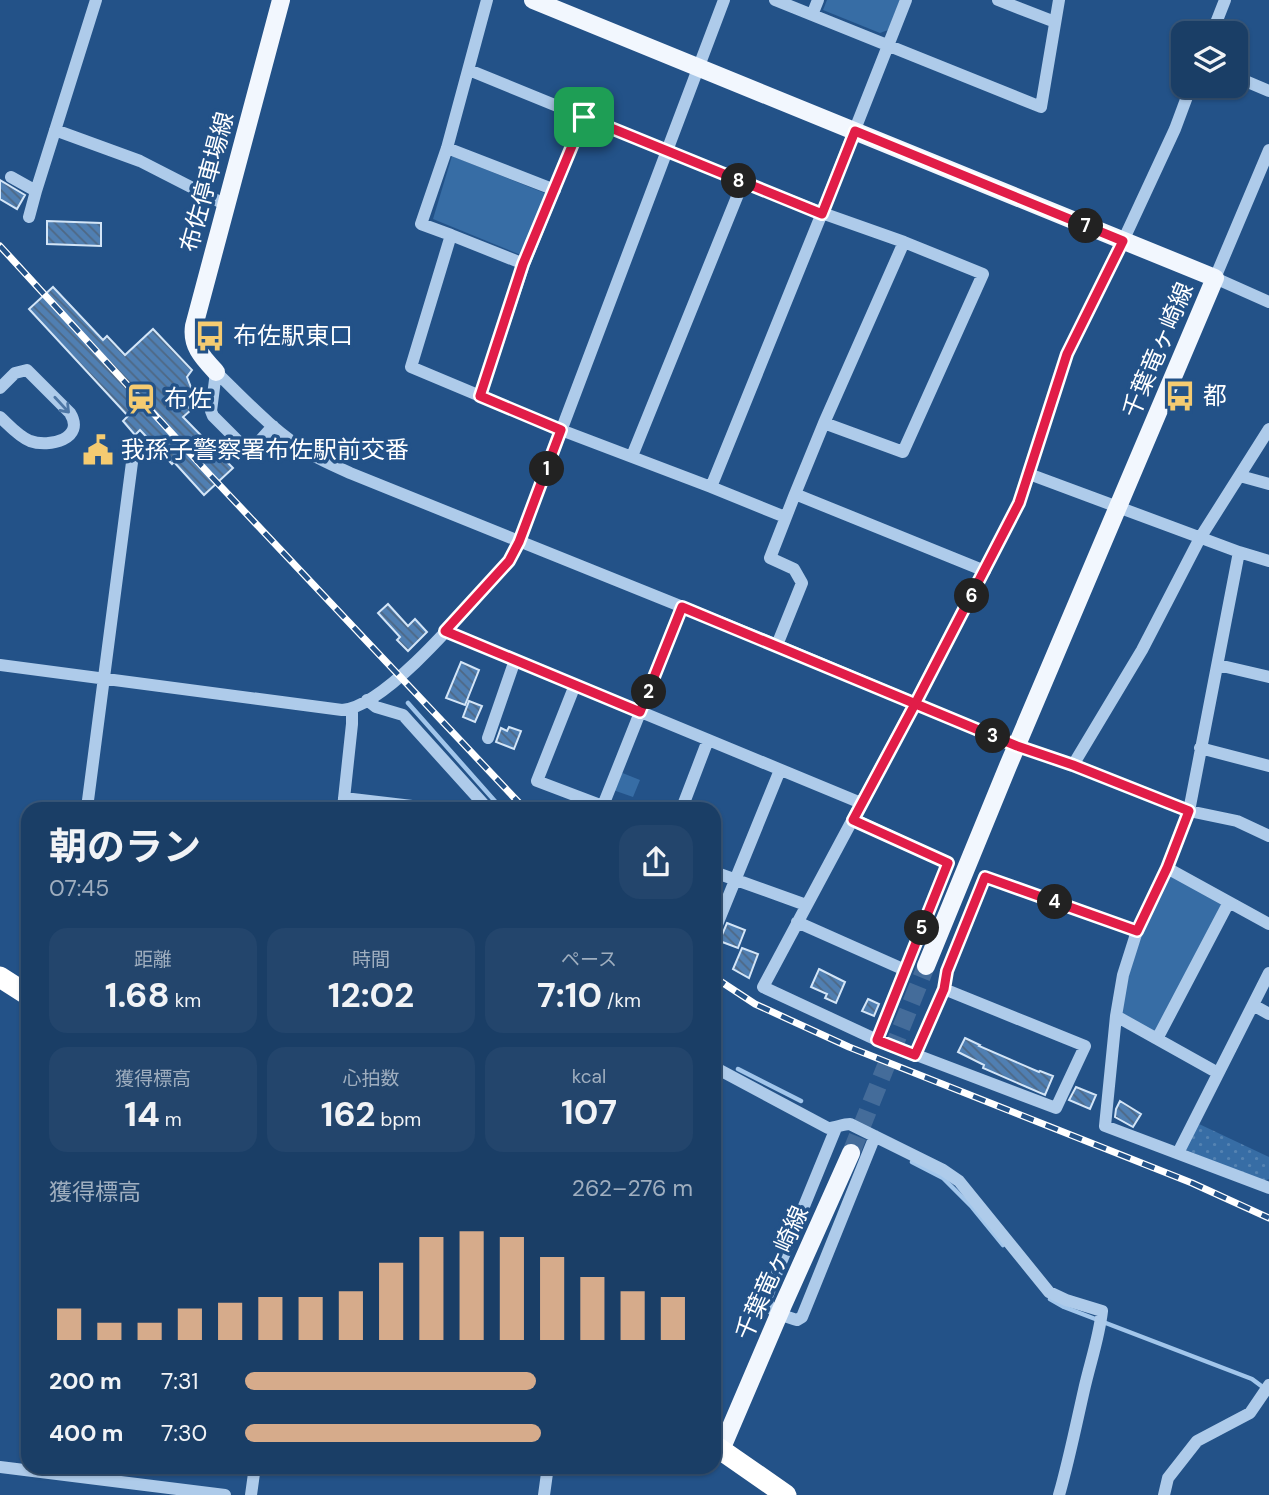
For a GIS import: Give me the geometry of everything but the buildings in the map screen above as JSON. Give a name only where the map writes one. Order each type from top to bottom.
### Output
[{"type":"highway","points":[[0,977],[21,990]]},
{"type":"highway","points":[[721,1450],[786,1495]]},
{"type":"main road","name":"布佐停車場線","points":[[216,372],[199,352],[193,335],[197,312],[281,0]]},
{"type":"main road","name":"千葉竜ヶ崎線","points":[[533,0],[1215,278],[926,966]]},
{"type":"main road","name":"千葉竜ヶ崎線","points":[[721,1441],[851,1153]]},
{"type":"street","points":[[487,0],[447,148],[421,224],[523,264]]},
{"type":"street","points":[[0,665],[342,710],[352,709],[400,678],[509,561],[519,542],[724,0]]},
{"type":"street","points":[[775,0],[1041,107],[1059,0]]},
{"type":"street","points":[[812,15],[818,0]]},
{"type":"street","points":[[710,487],[906,0]]},
{"type":"street","points":[[998,0],[1055,22]]},
{"type":"street","points":[[1217,21],[1225,0]]},
{"type":"street","points":[[29,217],[93,1]]},
{"type":"street","points":[[469,70],[822,214],[904,242],[983,274],[903,452],[824,423]]},
{"type":"street","points":[[1248,82],[1269,91]]},
{"type":"street","points":[[944,989],[1085,1046],[1056,1108],[877,1040],[763,987],[1019,503],[1067,354],[1123,241],[1187,98]]},
{"type":"street","points":[[480,396],[523,264],[584,117]]},
{"type":"street","points":[[55,130],[140,160],[226,205]]},
{"type":"street","points":[[447,148],[555,190]]},
{"type":"street","points":[[1269,150],[1215,278],[1269,302]]},
{"type":"street","points":[[11,177],[36,191]]},
{"type":"street","points":[[632,456],[743,182]]},
{"type":"street","points":[[451,235],[411,367],[561,430],[785,517]]},
{"type":"street","points":[[777,645],[802,583],[794,569],[770,558],[824,423],[904,242]]},
{"type":"street","points":[[0,388],[15,373],[27,370],[70,413],[74,425],[69,436],[61,441],[37,443],[26,440],[0,417]]},
{"type":"street","points":[[216,372],[211,411],[244,447],[255,446],[274,426]]},
{"type":"street","points":[[216,372],[293,443],[321,459],[391,490],[777,645],[1017,746],[1189,811],[1237,821],[1269,836]]},
{"type":"street","points":[[1073,765],[1142,650],[1200,538],[1269,429]]},
{"type":"street","points":[[88,802],[134,447]]},
{"type":"street","points":[[1029,474],[1269,561]]},
{"type":"street","points":[[1240,476],[1269,484]]},
{"type":"street","points":[[795,494],[985,571]]},
{"type":"street","points":[[1239,552],[1189,811],[1167,868],[1137,931],[1123,975],[1105,1126],[1269,1188]]},
{"type":"street","points":[[604,802],[682,607]]},
{"type":"street","points":[[445,631],[861,803]]},
{"type":"street","points":[[488,738],[515,660]]},
{"type":"street","points":[[1218,666],[1269,677]]},
{"type":"street","points":[[575,685],[537,781],[590,802]]},
{"type":"street","points":[[368,700],[376,707],[403,715],[482,802]]},
{"type":"street","points":[[344,802],[352,709]]},
{"type":"street","points":[[684,802],[708,740]]},
{"type":"street","points":[[1200,748],[1269,766]]},
{"type":"street","points":[[721,915],[780,770]]},
{"type":"street","points":[[853,820],[948,863],[877,1040]]},
{"type":"street","points":[[1167,868],[1269,924]]},
{"type":"street","points":[[721,875],[806,905]]},
{"type":"street","points":[[915,1055],[944,989],[947,971],[985,877],[1137,931]]},
{"type":"street","points":[[1157,1039],[1228,902]]},
{"type":"street","points":[[797,922],[905,970]]},
{"type":"street","points":[[1178,1153],[1269,972]]},
{"type":"street","points":[[1252,1005],[1269,1014]]},
{"type":"street","points":[[1116,1016],[1219,1073]]},
{"type":"street","points":[[721,1075],[828,1128],[850,1124],[943,1170],[959,1181],[1049,1292],[1102,1311],[1099,1334],[1059,1495]]},
{"type":"street","points":[[836,1128],[766,1299],[769,1308],[797,1320],[802,1317],[875,1136]]},
{"type":"street","points":[[1164,1495],[1168,1478],[1197,1441],[1250,1413],[1269,1385]]},
{"type":"street","points":[[0,1467],[21,1470]]},
{"type":"street","points":[[56,1474],[225,1495]]},
{"type":"street","points":[[251,1495],[254,1474]]},
{"type":"street","points":[[544,1495],[547,1474]]},
{"type":"shaded area","points":[[827,0],[900,0],[888,30],[880,33],[823,10]]},
{"type":"shaded area","points":[[452,156],[547,194],[521,255],[433,219]]},
{"type":"shaded area","points":[[620,772],[640,780],[633,797],[613,790]]},
{"type":"shaded area","points":[[1167,868],[1229,902],[1157,1039],[1116,1016],[1123,975]]},
{"type":"shaded area","points":[[1199,1124],[1269,1157],[1269,1179],[1261,1182],[1184,1149]]},
{"type":"waterway","points":[[408,703],[496,802]]},
{"type":"waterway","points":[[738,1069],[801,1101]]},
{"type":"waterway","points":[[912,1162],[943,1178],[972,1207],[1003,1245]]},
{"type":"waterway","points":[[1050,1299],[1064,1307],[1252,1379],[1264,1388]]},
{"type":"tunnel","points":[[851,1153],[926,966]]},
{"type":"railway","points":[[0,246],[210,475],[518,802]]},
{"type":"railway","points":[[721,982],[755,1004],[849,1047],[1192,1183],[1269,1218]]},
{"type":"place","name":"布佐駅東口","points":[[210,336]]},
{"type":"place","name":"都","points":[[1180,396]]},
{"type":"place","name":"布佐","points":[[141,399]]},
{"type":"place","name":"我孫子警察署布佐駅前交番","points":[[98,450]]},
{"type":"route","points":[[584,117],[523,264],[480,396],[561,430],[519,542],[509,561],[445,631],[640,712],[682,607],[777,645],[915,704],[1017,746],[1189,811],[1167,868],[1137,931],[985,877],[947,971],[944,989],[915,1055],[877,1040],[948,863],[853,820],[915,704],[985,571],[1019,503],[1067,354],[1123,241],[855,131],[822,214],[584,117]]}]
